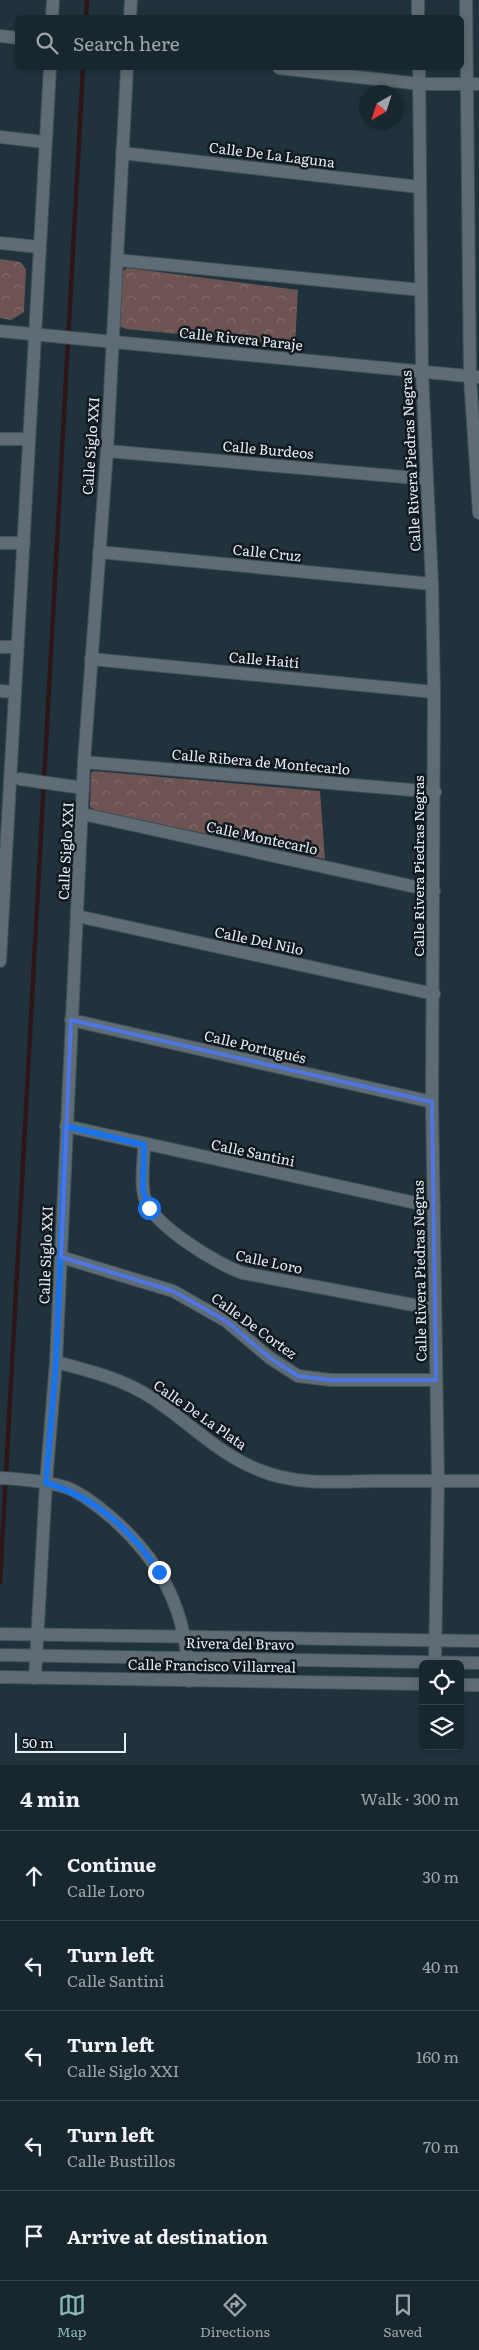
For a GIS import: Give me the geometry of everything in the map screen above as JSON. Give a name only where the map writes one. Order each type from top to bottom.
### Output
[{"type":"street","points":[[52,15],[53,0]]},
{"type":"street","points":[[130,15],[132,0]]},
{"type":"street","points":[[418,0],[418,15]]},
{"type":"street","points":[[466,0],[473,84],[475,377],[479,513]]},
{"type":"street","points":[[0,36],[15,38]]},
{"type":"street","points":[[0,961],[6,723],[14,692],[24,544],[44,142],[50,70]]},
{"type":"street","name":"Calle Siglo XXI","points":[[35,1678],[46,1483],[56,1362],[84,762],[107,451],[127,70]]},
{"type":"street","points":[[297,70],[420,84],[473,84]]},
{"type":"street","name":"Calle Rivera Piedras Negras","points":[[419,70],[422,372],[432,584],[434,692],[432,1102],[438,1481],[435,1660]]},
{"type":"street","points":[[0,138],[44,142]]},
{"type":"street","name":"Calle De La Laguna","points":[[122,153],[419,187]]},
{"type":"street","points":[[0,243],[39,247]]},
{"type":"street","points":[[117,260],[421,290]]},
{"type":"street","name":"Calle Rivera Paraje","points":[[0,331],[475,377]]},
{"type":"street","points":[[0,439],[29,439]]},
{"type":"street","name":"Calle Burdeos","points":[[107,451],[427,479]]},
{"type":"street","points":[[0,543],[24,544]]},
{"type":"street","name":"Calle Cruz","points":[[99,552],[432,584]]},
{"type":"street","points":[[0,647],[17,647]]},
{"type":"street","name":"Calle Haití","points":[[91,659],[434,692]]},
{"type":"street","points":[[0,691],[14,692]]},
{"type":"street","points":[[5,760],[21,779],[83,788]]},
{"type":"street","name":"Calle Ribera de Montecarlo","points":[[84,762],[434,792]]},
{"type":"street","points":[[4,790],[21,779]]},
{"type":"street","name":"Calle Montecarlo","points":[[83,814],[434,891]]},
{"type":"street","name":"Calle Del Nilo","points":[[77,916],[434,994]]},
{"type":"street","name":"Calle Portugués","points":[[71,1020],[432,1102]]},
{"type":"street","name":"Calle Santini","points":[[66,1126],[144,1145],[434,1207]]},
{"type":"street","name":"Calle Loro","points":[[144,1145],[143,1190],[149,1208],[180,1236],[225,1267],[243,1273],[435,1309]]},
{"type":"street","name":"Calle De Cortez","points":[[61,1257],[173,1291],[226,1321],[270,1358],[298,1376],[331,1380],[436,1380]]},
{"type":"street","name":"Calle De La Plata","points":[[56,1362],[115,1378],[138,1390],[167,1408],[227,1454],[261,1471],[286,1478],[324,1482],[479,1481]]},
{"type":"street","points":[[0,1478],[46,1483],[68,1489],[106,1513],[142,1547],[171,1594],[186,1638],[189,1680]]},
{"type":"street","name":"Rivera del Bravo","points":[[0,1634],[186,1638],[479,1640]]},
{"type":"street","name":"Rivera del Bravo","points":[[0,1655],[419,1663]]},
{"type":"street","name":"Rivera del Bravo","points":[[464,1663],[479,1663]]},
{"type":"street","name":"Calle Francisco Villarreal","points":[[0,1677],[419,1684]]},
{"type":"street","points":[[464,1685],[479,1685]]},
{"type":"highlighted area","points":[[71,1020],[432,1102],[436,1380],[331,1380],[298,1376],[270,1358],[226,1321],[173,1291],[61,1257]]},
{"type":"green space","points":[[0,259],[20,262],[26,269],[24,312],[11,320],[0,318]]},
{"type":"green space","points":[[128,268],[298,290],[295,345],[126,329],[119,326],[122,271]]},
{"type":"green space","points":[[93,771],[320,791],[325,859],[95,810],[90,807],[91,774]]},
{"type":"waterway","points":[[86,15],[87,0]]},
{"type":"waterway","points":[[0,1583],[83,70]]},
{"type":"route","points":[[149,1208],[143,1190],[144,1145],[66,1126],[56,1362],[46,1483],[68,1489],[106,1513],[142,1547],[159,1572]]}]
